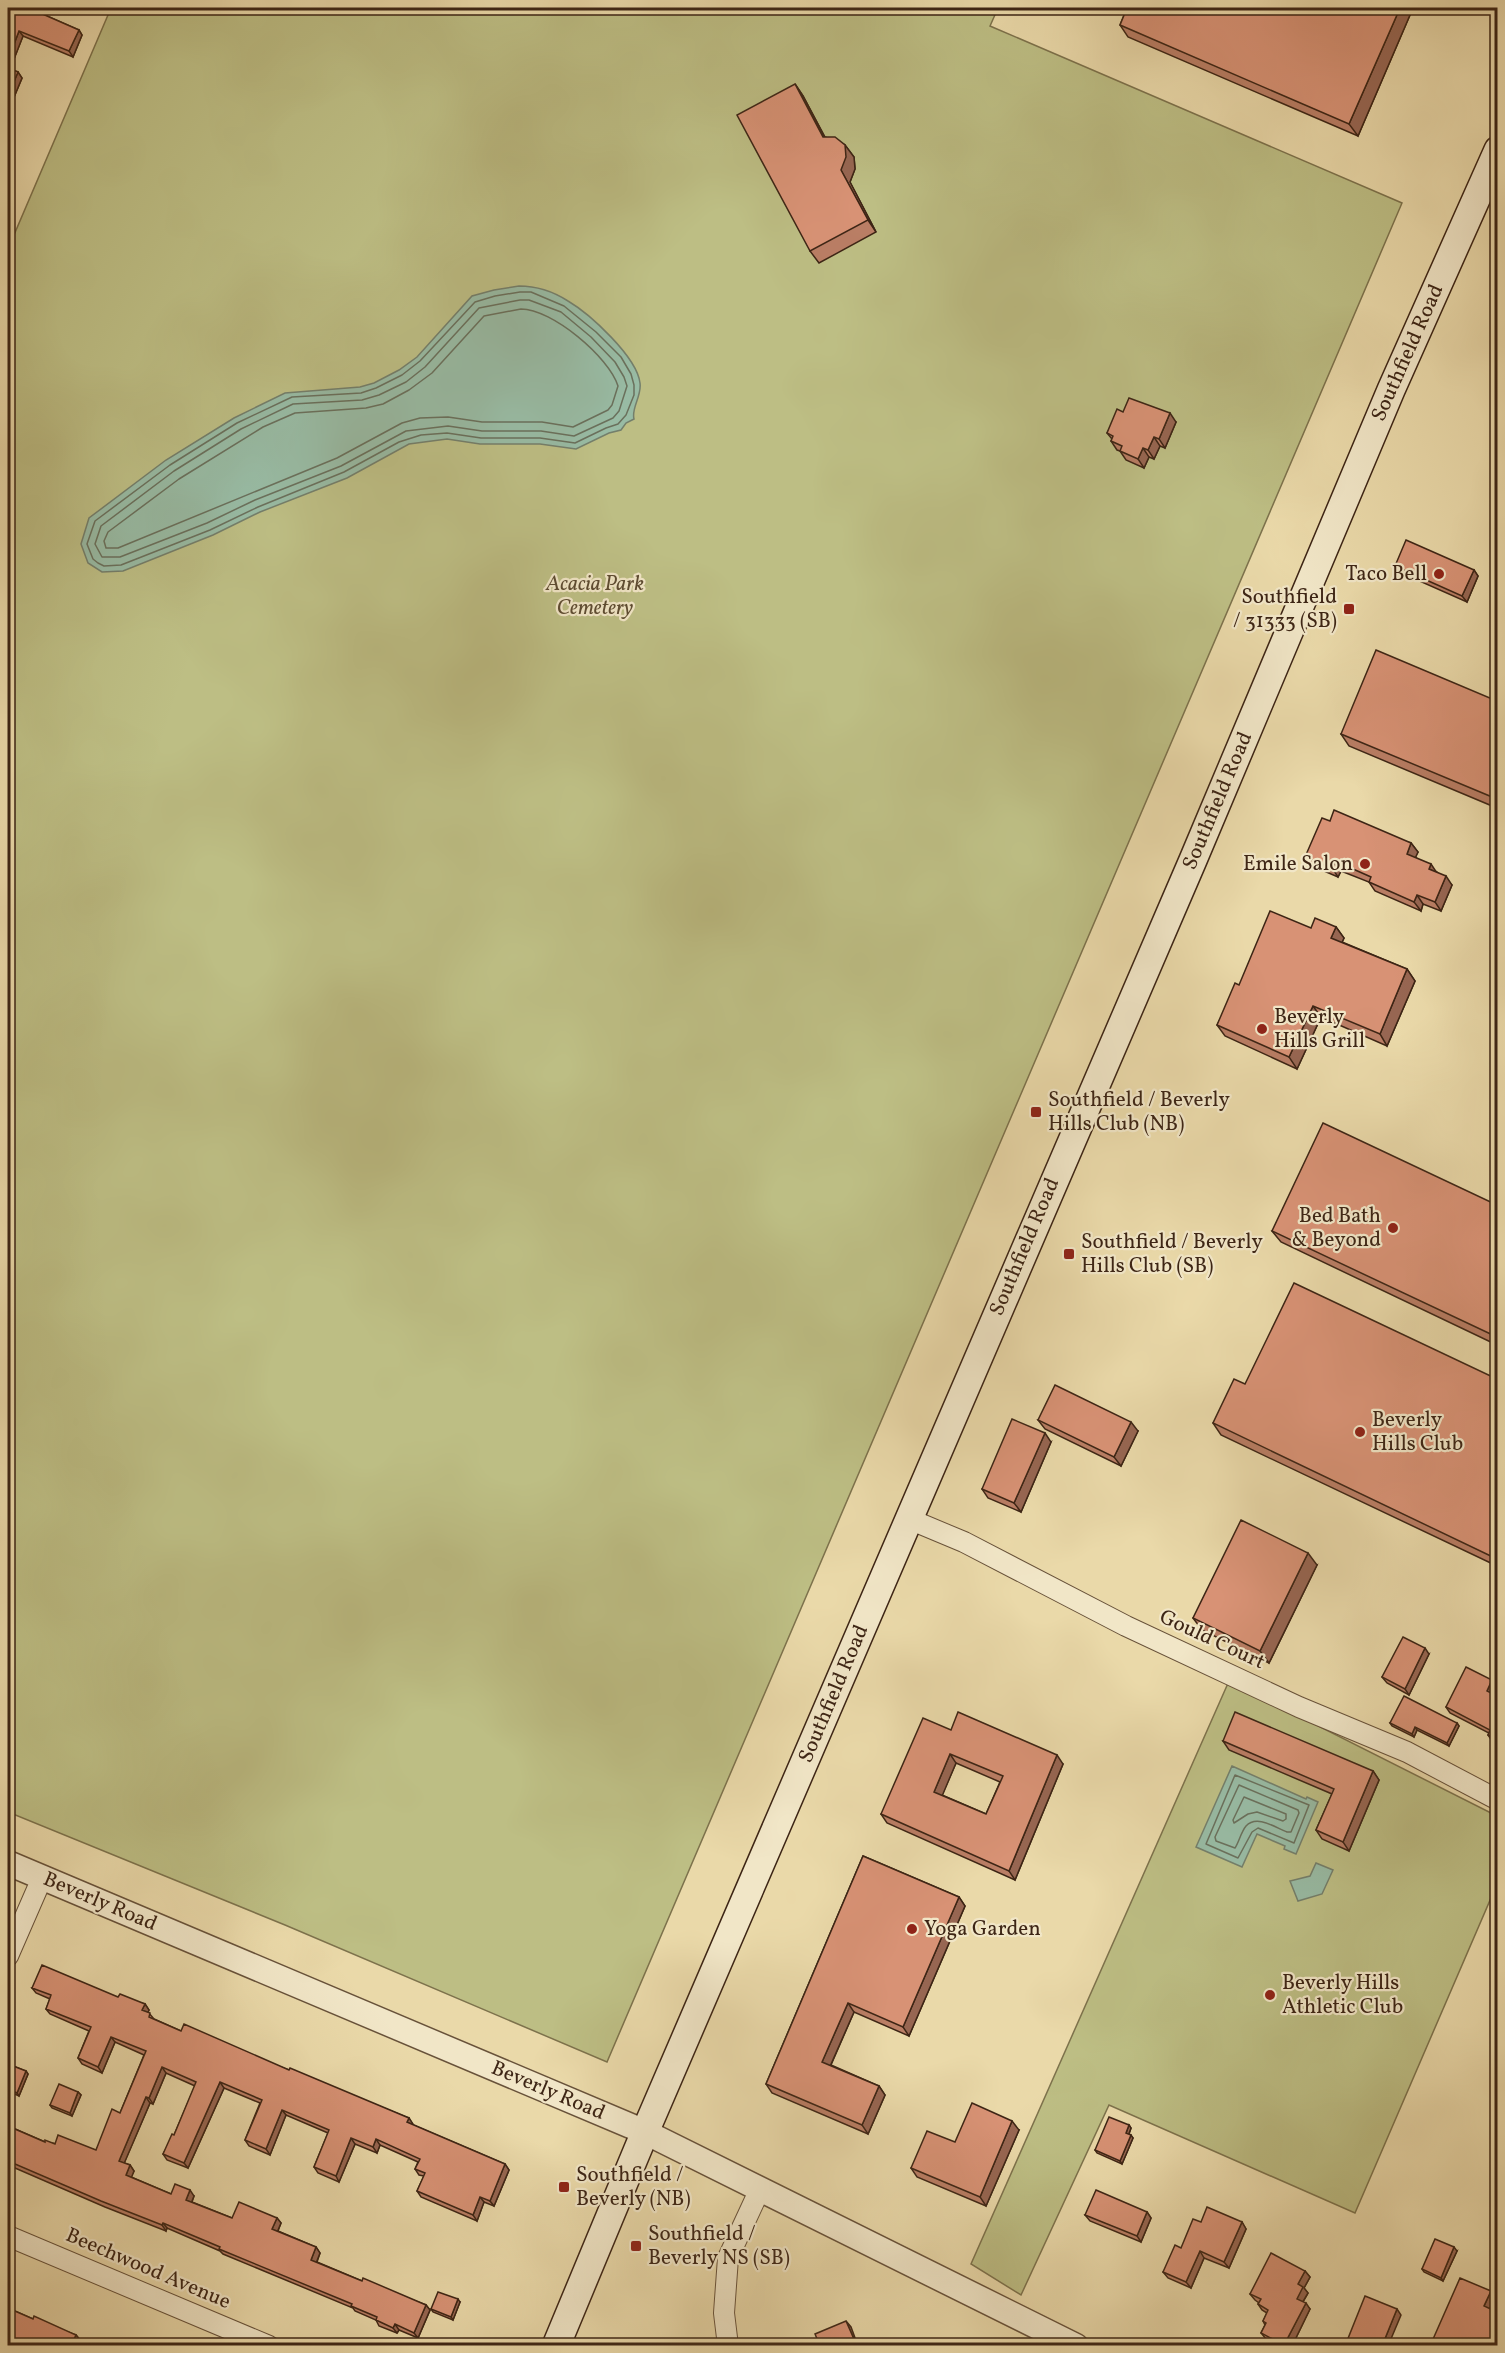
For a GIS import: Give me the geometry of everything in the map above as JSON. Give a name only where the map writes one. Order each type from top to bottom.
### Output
[{"type":"main road","name":"Southfield Road","points":[[556,2346],[645,2132],[1197,851],[1308,585],[1315,574],[1390,390],[1497,150]]},
{"type":"street","name":"Gould Court","points":[[909,1519],[964,1542],[1136,1631],[1299,1707],[1407,1752],[1497,1800]]},
{"type":"street","name":"Beverly Road","points":[[8,1863],[645,2132],[1076,2346]]},
{"type":"street","points":[[8,1956],[42,1878]]},
{"type":"street","points":[[728,2346],[724,2313],[729,2258],[760,2188]]},
{"type":"street","name":"Beechwood Avenue","points":[[8,2236],[269,2346]]},
{"type":"green space","name":"Acacia Park Cemetery","points":[[111,8],[998,8],[990,26],[1402,203],[607,2062],[285,1925],[8,1812],[8,249]]},
{"type":"green space","name":"Beverly Hills Athletic Club","points":[[1229,1681],[1497,1816],[1497,1884],[1355,2213],[1109,2105],[1021,2295],[971,2264]]},
{"type":"water","points":[[519,286],[551,292],[577,307],[611,337],[631,361],[637,373],[640,388],[634,419],[626,423],[621,430],[609,433],[576,449],[540,444],[480,444],[447,439],[409,444],[347,478],[260,512],[213,535],[123,571],[102,572],[88,563],[81,544],[89,518],[166,460],[234,418],[285,393],[360,387],[374,383],[399,370],[417,357],[472,296]]},
{"type":"water","points":[[1232,1766],[1306,1799],[1307,1797],[1318,1802],[1296,1854],[1284,1849],[1285,1846],[1257,1834],[1242,1867],[1196,1847]]},
{"type":"water","points":[[1316,1863],[1333,1870],[1322,1894],[1298,1901],[1290,1881],[1310,1876]]},
{"type":"building","points":[[8,8],[34,8],[33,10],[79,30],[69,51],[19,31],[8,60]]},
{"type":"building","points":[[1127,8],[1400,8],[1349,124],[1120,25]]},
{"type":"building","points":[[8,68],[18,72],[8,96]]},
{"type":"building","points":[[795,84],[823,137],[835,137],[845,145],[846,157],[841,170],[868,220],[810,251],[737,115]]},
{"type":"building","points":[[1129,398],[1170,413],[1159,439],[1154,437],[1148,450],[1143,448],[1138,459],[1120,451],[1122,446],[1111,441],[1113,436],[1107,433],[1117,409],[1123,412]]},
{"type":"building","name":"Taco Bell","points":[[1406,540],[1474,570],[1462,596],[1395,566]]},
{"type":"building","points":[[1376,650],[1497,701],[1497,799],[1341,734]]},
{"type":"building","name":"Emile Salon","points":[[1334,810],[1411,843],[1407,854],[1431,864],[1429,869],[1446,876],[1435,902],[1417,895],[1414,902],[1369,882],[1371,877],[1335,861],[1332,868],[1305,857],[1322,818],[1330,821]]},
{"type":"building","points":[[1270,911],[1311,928],[1315,918],[1336,927],[1331,938],[1407,969],[1380,1034],[1313,1006],[1289,1057],[1217,1025],[1235,983],[1239,985]]},
{"type":"building","name":"Bed Bath & Beyond","points":[[1323,1123],[1497,1205],[1497,1337],[1272,1231]]},
{"type":"building","name":"Beverly Hills Club","points":[[1294,1283],[1497,1379],[1497,1559],[1213,1423],[1234,1379],[1245,1384]]},
{"type":"building","points":[[1055,1385],[1131,1422],[1114,1457],[1038,1420]]},
{"type":"building","points":[[1012,1419],[1045,1433],[1014,1503],[982,1489]]},
{"type":"building","points":[[1241,1520],[1308,1553],[1260,1651],[1193,1618]]},
{"type":"building","points":[[1403,1637],[1425,1648],[1405,1689],[1382,1677]]},
{"type":"building","points":[[1466,1667],[1492,1680],[1487,1691],[1497,1696],[1497,1739],[1488,1735],[1490,1730],[1446,1707]]},
{"type":"building","points":[[1404,1696],[1457,1723],[1447,1743],[1415,1727],[1412,1734],[1390,1723]]},
{"type":"building","points":[[958,1712],[1057,1755],[1009,1871],[881,1814],[923,1718],[951,1730]],"holes":[[[950,1754],[1003,1776],[986,1814],[934,1792]]]},
{"type":"building","points":[[1235,1712],[1373,1771],[1343,1842],[1316,1830],[1334,1789],[1223,1741]]},
{"type":"building","points":[[863,1856],[959,1897],[903,2027],[848,2003],[822,2062],[879,2086],[862,2125],[766,2084]]},
{"type":"building","points":[[42,1965],[118,1997],[120,1994],[145,2004],[142,2010],[150,2013],[149,2017],[181,2031],[184,2024],[289,2070],[290,2068],[409,2118],[407,2122],[505,2164],[490,2201],[480,2197],[473,2215],[417,2191],[425,2173],[415,2169],[420,2159],[376,2139],[373,2147],[351,2138],[336,2176],[314,2167],[329,2130],[282,2110],[266,2149],[245,2140],[262,2100],[220,2082],[184,2163],[163,2154],[172,2134],[174,2135],[196,2082],[162,2067],[149,2098],[146,2097],[119,2161],[130,2165],[126,2175],[171,2194],[175,2184],[190,2190],[186,2200],[232,2218],[239,2202],[277,2218],[272,2229],[316,2247],[311,2260],[362,2281],[363,2278],[426,2305],[414,2333],[395,2324],[393,2328],[376,2320],[377,2317],[351,2306],[352,2304],[219,2249],[220,2247],[163,2223],[162,2225],[101,2201],[8,2161],[8,2126],[45,2142],[45,2140],[55,2144],[58,2135],[96,2150],[112,2109],[120,2113],[146,2051],[111,2037],[98,2067],[78,2058],[91,2027],[46,2009],[51,1995],[32,1988]]},
{"type":"building","points":[[8,2064],[26,2071],[17,2093],[8,2089]]},
{"type":"building","points":[[59,2084],[78,2092],[70,2113],[50,2105]]},
{"type":"building","points":[[972,2103],[1012,2121],[980,2197],[911,2168],[927,2131],[955,2142]]},
{"type":"building","points":[[1109,2117],[1129,2125],[1126,2133],[1131,2135],[1120,2161],[1095,2150]]},
{"type":"building","points":[[1096,2190],[1147,2212],[1137,2236],[1085,2215]]},
{"type":"building","points":[[1207,2207],[1242,2222],[1224,2262],[1200,2251],[1186,2282],[1163,2272],[1175,2245],[1181,2248],[1193,2219],[1201,2222]]},
{"type":"building","points":[[1435,2239],[1454,2247],[1441,2278],[1422,2269]]},
{"type":"building","points":[[1271,2253],[1305,2271],[1298,2284],[1303,2287],[1297,2299],[1306,2303],[1284,2345],[1261,2333],[1266,2323],[1263,2321],[1268,2310],[1258,2304],[1261,2299],[1250,2294]]},
{"type":"building","points":[[1460,2278],[1491,2291],[1484,2306],[1497,2312],[1497,2346],[1467,2344],[1467,2346],[1430,2346]]},
{"type":"building","points":[[438,2292],[458,2299],[451,2317],[431,2309]]},
{"type":"building","points":[[1365,2296],[1397,2309],[1382,2346],[1357,2346],[1347,2341]]},
{"type":"building","points":[[8,2308],[33,2319],[34,2316],[76,2335],[72,2343],[77,2346],[24,2346],[8,2339]]},
{"type":"building","points":[[846,2321],[857,2346],[820,2346],[815,2334]]},
{"type":"place","name":"Taco Bell","points":[[1439,574]]},
{"type":"place","name":"Southfield / 31333 (SB)","points":[[1349,609]]},
{"type":"place","name":"Emile Salon","points":[[1365,864]]},
{"type":"place","name":"Beverly Hills Grill","points":[[1262,1029]]},
{"type":"place","name":"Southfield / Beverly Hills Club (NB)","points":[[1036,1112]]},
{"type":"place","name":"Bed Bath & Beyond","points":[[1393,1228]]},
{"type":"place","name":"Southfield / Beverly Hills Club (SB)","points":[[1069,1254]]},
{"type":"place","name":"Beverly Hills Club","points":[[1360,1432]]},
{"type":"place","name":"Yoga Garden","points":[[912,1929]]},
{"type":"place","name":"Beverly Hills Athletic Club","points":[[1270,1995]]},
{"type":"place","name":"Southfield / Beverly (NB)","points":[[564,2187]]},
{"type":"place","name":"Southfield / Beverly NS (SB)","points":[[636,2246]]}]
